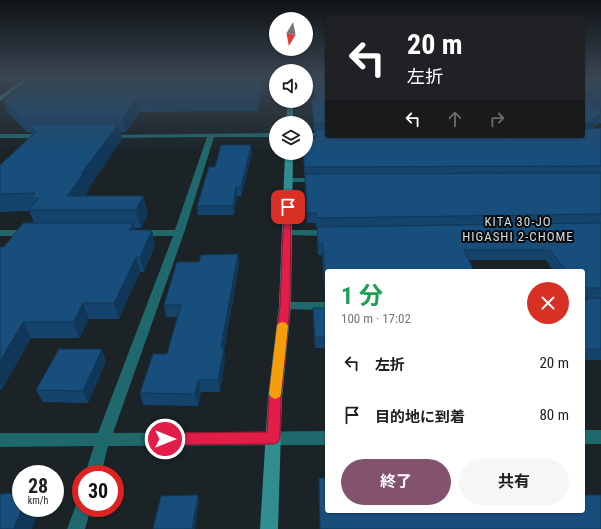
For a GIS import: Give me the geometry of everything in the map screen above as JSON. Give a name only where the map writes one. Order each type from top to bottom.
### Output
[{"type":"street","points":[[102,136],[269,135]]},
{"type":"street","points":[[313,135],[325,135]]},
{"type":"street","points":[[0,136],[55,136]]},
{"type":"street","points":[[96,465],[103,439],[179,233],[211,136]]},
{"type":"street","points":[[269,529],[275,398],[285,306],[289,160]]},
{"type":"street","points":[[288,180],[325,180]]},
{"type":"street","points":[[287,233],[335,232]]},
{"type":"street","points":[[0,233],[39,233]]},
{"type":"street","points":[[132,233],[179,233]]},
{"type":"street","points":[[285,306],[325,306]]},
{"type":"street","points":[[585,437],[601,437]]},
{"type":"street","points":[[0,440],[325,438]]},
{"type":"street","points":[[76,529],[79,517]]},
{"type":"building","points":[[6,103],[134,103],[123,118],[21,118]]},
{"type":"building","points":[[313,103],[325,103],[325,123],[314,123]]},
{"type":"building","points":[[585,103],[589,103],[601,111],[601,115],[596,115],[600,118],[590,118],[596,122],[585,123]]},
{"type":"building","points":[[28,124],[118,124],[81,174],[83,174],[67,196],[143,196],[136,210],[29,210],[39,198],[31,198],[35,193],[0,194],[0,165],[36,132]]},
{"type":"building","points":[[585,128],[601,128],[601,166],[304,167],[304,160],[313,160],[313,138],[316,138],[315,130],[325,129],[325,138],[585,138]]},
{"type":"building","points":[[221,145],[251,145],[241,187],[236,187],[233,206],[197,206],[209,167],[215,167]]},
{"type":"building","points":[[601,173],[601,214],[316,218],[316,213],[307,214],[305,174]]},
{"type":"building","points":[[23,223],[133,223],[129,230],[152,230],[140,257],[136,257],[114,303],[83,303],[73,322],[23,322],[0,361],[0,247],[4,247]]},
{"type":"building","points":[[601,223],[601,288],[587,288],[587,298],[601,298],[601,349],[585,349],[585,300],[588,300],[585,296],[585,269],[564,269],[550,250],[464,250],[473,269],[325,269],[325,290],[323,244],[318,244],[317,227]]},
{"type":"building","points":[[238,254],[221,347],[224,347],[218,380],[198,380],[195,394],[140,393],[153,354],[167,354],[181,305],[164,305],[177,262],[199,262],[201,255]]},
{"type":"building","points":[[313,308],[325,308],[325,337],[315,337]]},
{"type":"building","points":[[59,349],[102,349],[83,391],[36,390]]},
{"type":"building","points":[[319,478],[325,478],[325,513],[585,513],[585,495],[601,495],[601,529],[320,529]]},
{"type":"building","points":[[12,493],[12,517],[19,517],[14,529],[0,529],[0,494]]},
{"type":"building","points":[[198,495],[192,529],[153,529],[161,496]]},
{"type":"slow traffic","points":[[275,394],[283,326]]},
{"type":"district","name":"KITA 30-JO HIGASHI 2-CHOME","points":[[518,228]]},
{"type":"route","points":[[165,439],[274,438],[275,398],[285,306],[288,207]]}]
